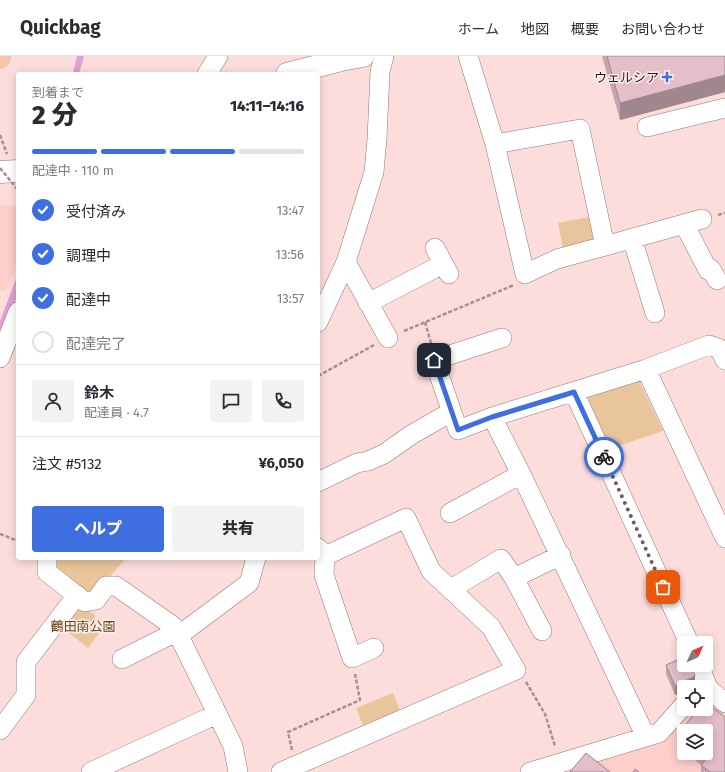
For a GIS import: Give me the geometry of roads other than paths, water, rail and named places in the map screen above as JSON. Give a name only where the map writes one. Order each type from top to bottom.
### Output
[{"type":"street","points":[[208,72],[218,56]]},
{"type":"street","points":[[295,72],[340,60],[363,56]]},
{"type":"street","points":[[320,313],[346,262],[374,172],[380,72],[384,56]]},
{"type":"street","points":[[468,56],[495,144],[525,274],[557,259],[693,221],[708,270],[711,269],[716,280]]},
{"type":"street","points":[[647,127],[725,108]]},
{"type":"street","points":[[495,144],[580,129],[605,246]]},
{"type":"street","points":[[0,172],[16,171]]},
{"type":"street","points":[[632,238],[655,313]]},
{"type":"street","points":[[346,262],[388,338]]},
{"type":"street","points":[[368,303],[443,262]]},
{"type":"street","points":[[0,358],[16,317]]},
{"type":"street","points":[[502,338],[434,360],[458,430],[492,417],[646,369],[709,345],[720,349],[725,360]]},
{"type":"street","points":[[646,369],[725,538]]},
{"type":"street","points":[[574,392],[686,636]]},
{"type":"street","points":[[320,481],[357,463],[368,461],[384,454],[411,435],[451,412]]},
{"type":"street","points":[[492,417],[561,556],[646,737]]},
{"type":"street","points":[[450,513],[521,474]]},
{"type":"street","points":[[288,769],[516,670],[491,628],[431,571],[406,518],[322,552],[324,575],[352,658],[374,648]]},
{"type":"street","points":[[514,578],[561,556]]},
{"type":"street","points":[[451,589],[501,559],[514,578],[542,631]]},
{"type":"street","points":[[47,560],[46,572],[85,602],[96,600],[106,586],[116,586],[174,626],[233,746],[238,772]]},
{"type":"street","points":[[122,659],[168,636],[178,634],[186,630],[249,583],[255,560]]},
{"type":"street","points":[[1,725],[26,695],[26,662],[77,595]]},
{"type":"street","points":[[713,693],[725,702]]},
{"type":"street","points":[[530,772],[659,733],[677,713]]},
{"type":"street","points":[[91,772],[218,714]]},
{"type":"place","name":"ウェルシア","points":[[667,77]]},
{"type":"park label","name":"鶴田南公園","points":[[83,626]]}]
